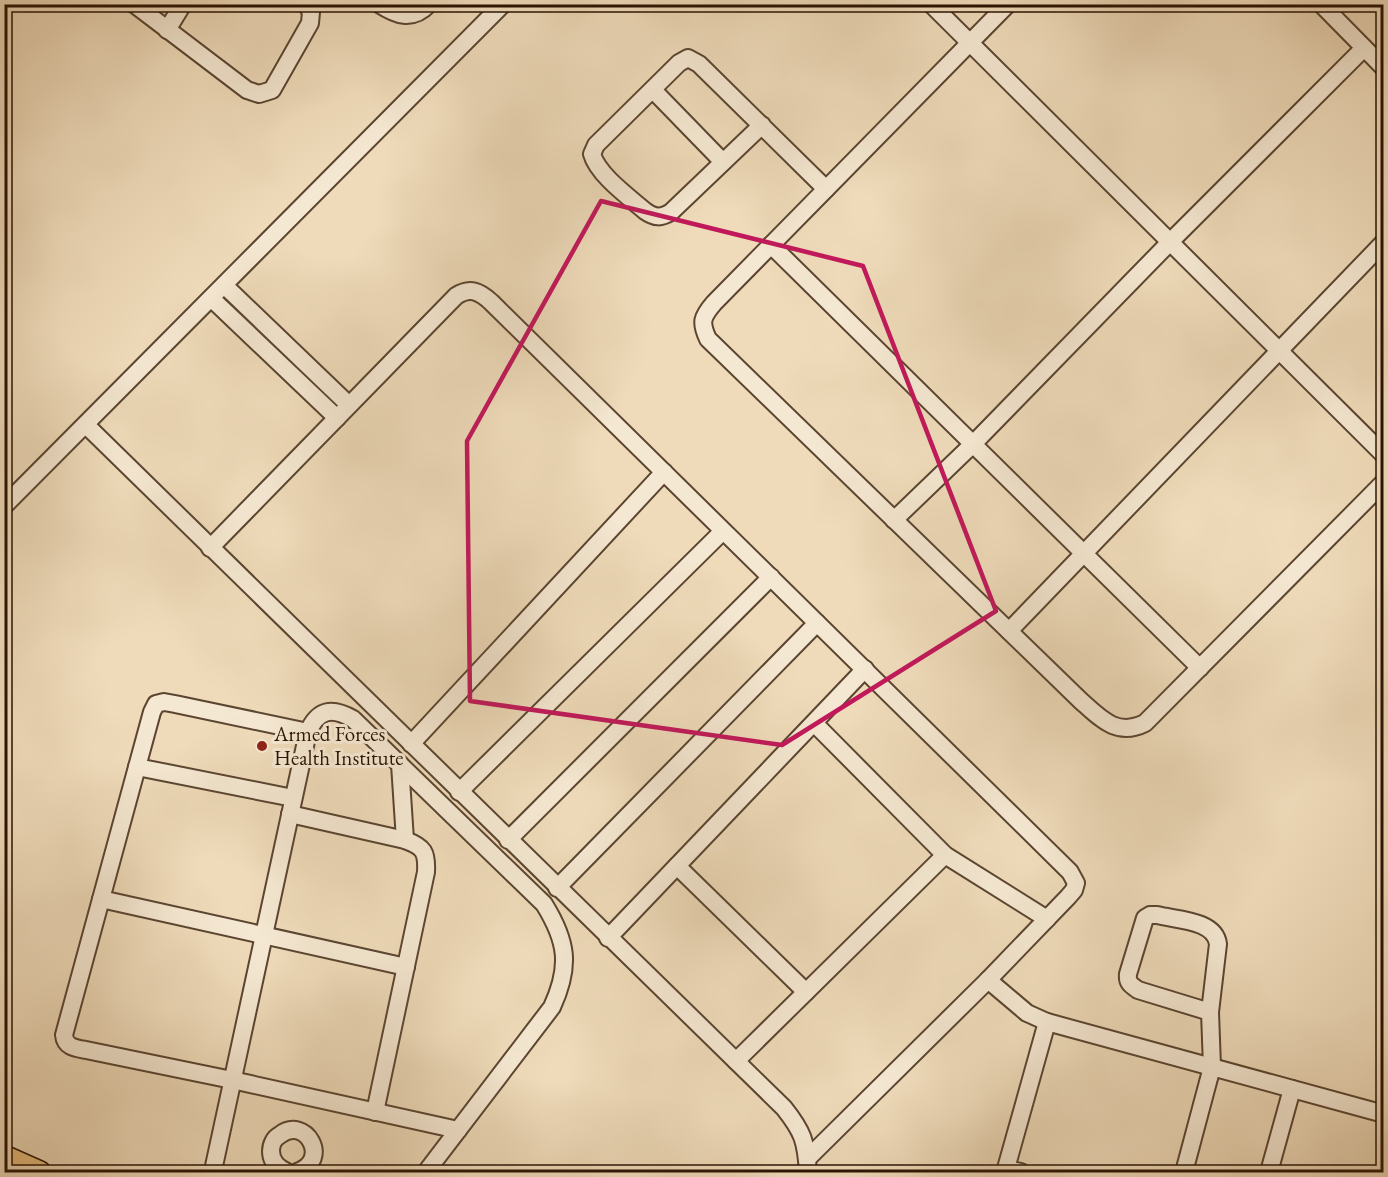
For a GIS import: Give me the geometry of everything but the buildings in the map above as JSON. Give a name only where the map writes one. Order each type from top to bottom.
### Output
[{"type":"main road","points":[[4,1156],[40,1173]]},
{"type":"street","points":[[134,4],[247,90],[259,94],[272,90],[310,23],[311,12],[306,4]]},
{"type":"street","points":[[167,30],[183,4]]},
{"type":"street","points":[[379,4],[394,14],[402,16],[417,14],[429,4]]},
{"type":"street","points":[[4,506],[504,4]]},
{"type":"street","points":[[931,4],[1383,455]]},
{"type":"street","points":[[1008,4],[714,303],[705,314],[702,326],[708,339],[1088,707],[1101,719],[1118,728],[1133,729],[1145,723],[1383,482]]},
{"type":"street","points":[[1321,4],[1383,68]]},
{"type":"street","points":[[894,520],[1364,48]]},
{"type":"street","points":[[762,125],[671,212],[659,217],[652,216],[645,211],[598,167],[592,154],[593,149],[652,90],[688,58],[693,59],[762,125],[826,189]]},
{"type":"street","points":[[652,90],[723,162]]},
{"type":"street","points":[[1009,632],[1383,242]]},
{"type":"street","points":[[771,245],[1200,668]]},
{"type":"street","points":[[225,286],[349,405]]},
{"type":"street","points":[[210,548],[456,296],[464,291],[473,290],[491,302],[1070,872],[1076,883],[1074,890],[808,1166]]},
{"type":"street","points":[[212,299],[337,418]]},
{"type":"street","points":[[86,426],[784,1108],[798,1126],[805,1142],[808,1166]]},
{"type":"street","points":[[411,744],[664,472]]},
{"type":"street","points":[[459,792],[723,531]]},
{"type":"street","points":[[508,840],[771,577]]},
{"type":"street","points":[[557,888],[818,623]]},
{"type":"street","points":[[608,938],[865,669]]},
{"type":"street","points":[[308,732],[164,702],[156,704],[63,1035],[64,1041],[69,1046],[86,1050],[458,1130]]},
{"type":"street","points":[[215,1173],[214,1166],[232,1080],[308,732],[313,721],[320,714],[330,711],[342,713],[353,719],[544,904],[556,922],[565,951],[566,969],[560,990],[552,1006],[426,1173]]},
{"type":"street","points":[[814,723],[945,855],[1047,920]]},
{"type":"street","points":[[400,764],[405,840]]},
{"type":"street","points":[[137,767],[292,806],[405,840],[423,850],[426,857],[426,872],[375,1112]]},
{"type":"street","points":[[736,1061],[945,855]]},
{"type":"street","points":[[677,866],[806,992]]},
{"type":"street","points":[[101,899],[406,967]]},
{"type":"street","points":[[1184,1173],[1212,1067],[1210,1012],[1217,936],[1210,929],[1200,925],[1157,915],[1145,918],[1128,974],[1131,985],[1138,990],[1210,1012]]},
{"type":"street","points":[[988,980],[1027,1013],[1047,1022],[1383,1114]]},
{"type":"street","points":[[1011,1171],[1047,1022]]},
{"type":"street","points":[[1269,1173],[1292,1089]]},
{"type":"street","points":[[287,1173],[274,1163],[271,1155],[272,1147],[275,1139],[281,1133],[297,1130],[311,1140],[314,1156],[304,1170],[297,1173]]},
{"type":"highlighted area","points":[[601,201],[863,266],[996,611],[782,745],[470,701],[467,441]]},
{"type":"place","name":"Armed Forces Health Institute","points":[[262,746]]}]
